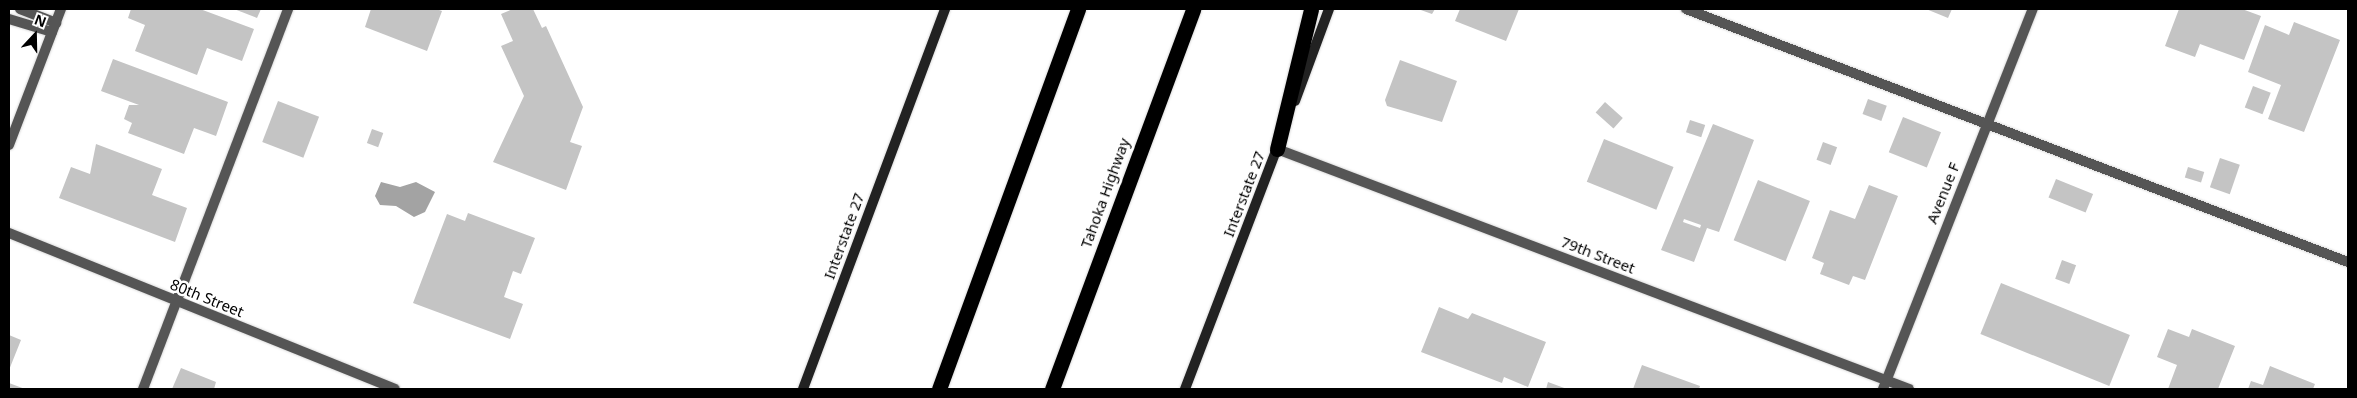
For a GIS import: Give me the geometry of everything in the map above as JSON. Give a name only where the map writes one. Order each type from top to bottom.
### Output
[{"type":"highway","points":[[939,389],[1078,9]]},
{"type":"highway","name":"Tahoka Highway","points":[[1052,389],[1193,9]]},
{"type":"highway","points":[[1277,149],[1312,9]]},
{"type":"main road","name":"Interstate 27","points":[[803,389],[945,9]]},
{"type":"main road","name":"Interstate 27","points":[[1185,389],[1329,9]]},
{"type":"street","points":[[20,9],[54,27]]},
{"type":"street","points":[[9,145],[61,9]]},
{"type":"street","points":[[143,389],[288,9]]},
{"type":"street","points":[[1686,9],[2348,262]]},
{"type":"street","name":"Avenue F","points":[[1885,385],[2033,9]]},
{"type":"street","points":[[9,20],[54,27]]},
{"type":"street","name":"79th Street","points":[[1277,149],[1885,385],[1909,389]]},
{"type":"street","name":"80th Street","points":[[9,233],[395,389]]},
{"type":"shaded area","points":[[381,182],[400,187],[416,182],[435,192],[425,212],[414,217],[396,206],[380,205],[375,196]]},
{"type":"building","points":[[131,9],[200,9],[254,29],[242,61],[207,48],[197,75],[135,51],[145,25],[128,18]]},
{"type":"building","points":[[234,9],[261,9],[257,18]]},
{"type":"building","points":[[371,9],[436,9],[442,11],[427,51],[365,27]]},
{"type":"building","points":[[513,9],[533,9],[542,28],[546,26],[583,107],[570,142],[582,146],[566,190],[493,162],[524,96],[501,46],[513,41],[501,14]]},
{"type":"building","points":[[1418,9],[1435,9],[1432,14]]},
{"type":"building","points":[[1460,9],[1519,9],[1506,41],[1455,21]]},
{"type":"building","points":[[1926,9],[1952,9],[1948,18]]},
{"type":"building","points":[[2179,9],[2242,9],[2261,16],[2244,60],[2200,44],[2195,57],[2165,46]]},
{"type":"building","points":[[2294,22],[2340,40],[2304,132],[2268,119],[2281,85],[2248,72],[2265,25],[2289,35]]},
{"type":"building","points":[[113,59],[228,102],[216,136],[194,128],[184,154],[128,133],[132,123],[124,119],[129,105],[139,105],[101,91]]},
{"type":"building","points":[[1400,60],[1457,81],[1442,122],[1387,106],[1385,100]]},
{"type":"building","points":[[2253,86],[2271,93],[2262,114],[2245,107]]},
{"type":"building","points":[[1868,99],[1887,106],[1881,121],[1863,114]]},
{"type":"building","points":[[278,101],[319,117],[303,158],[262,142]]},
{"type":"building","points":[[1605,102],[1623,118],[1613,128],[1596,112]]},
{"type":"building","points":[[1903,117],[1941,132],[1927,168],[1889,152]]},
{"type":"building","points":[[1690,120],[1705,125],[1701,137],[1686,132]]},
{"type":"building","points":[[1713,124],[1754,140],[1719,232],[1707,228],[1694,262],[1661,250]],"holes":[[[1684,219],[1701,225],[1700,228],[1683,222]]]},
{"type":"building","points":[[372,129],[383,133],[378,147],[367,143]]},
{"type":"building","points":[[1604,139],[1674,167],[1656,210],[1587,182]]},
{"type":"building","points":[[1823,142],[1837,147],[1831,165],[1817,160]]},
{"type":"building","points":[[96,144],[162,169],[152,195],[187,208],[175,242],[59,198],[71,167],[90,174]]},
{"type":"building","points":[[2220,158],[2240,165],[2230,194],[2210,187]]},
{"type":"building","points":[[2188,167],[2204,172],[2201,182],[2185,178]]},
{"type":"building","points":[[2056,179],[2093,194],[2086,213],[2049,198]]},
{"type":"building","points":[[1758,180],[1810,201],[1786,261],[1734,240]]},
{"type":"building","points":[[1869,185],[1898,196],[1865,280],[1853,276],[1849,285],[1820,274],[1824,263],[1812,258],[1830,210],[1855,219]]},
{"type":"building","points":[[468,213],[535,238],[521,274],[513,271],[504,297],[523,304],[510,339],[413,303],[447,214],[465,221]]},
{"type":"building","points":[[2062,260],[2076,265],[2069,284],[2055,279]]},
{"type":"building","points":[[2001,283],[2130,335],[2109,386],[1980,334]]},
{"type":"building","points":[[1439,307],[1468,319],[1472,313],[1546,342],[1528,387],[1504,377],[1502,383],[1421,352]]},
{"type":"building","points":[[2168,329],[2189,337],[2192,329],[2235,346],[2218,389],[2168,389],[2177,365],[2157,357]]},
{"type":"building","points":[[9,335],[21,340],[9,370]]},
{"type":"building","points":[[1642,365],[1700,386],[1699,389],[1633,389]]},
{"type":"building","points":[[2270,366],[2315,384],[2313,389],[2248,389],[2251,381],[2263,385]]},
{"type":"building","points":[[181,368],[216,382],[214,389],[172,389]]},
{"type":"building","points":[[1548,382],[1567,389],[1546,389]]},
{"type":"building","points":[[9,383],[25,389],[9,389]]}]
